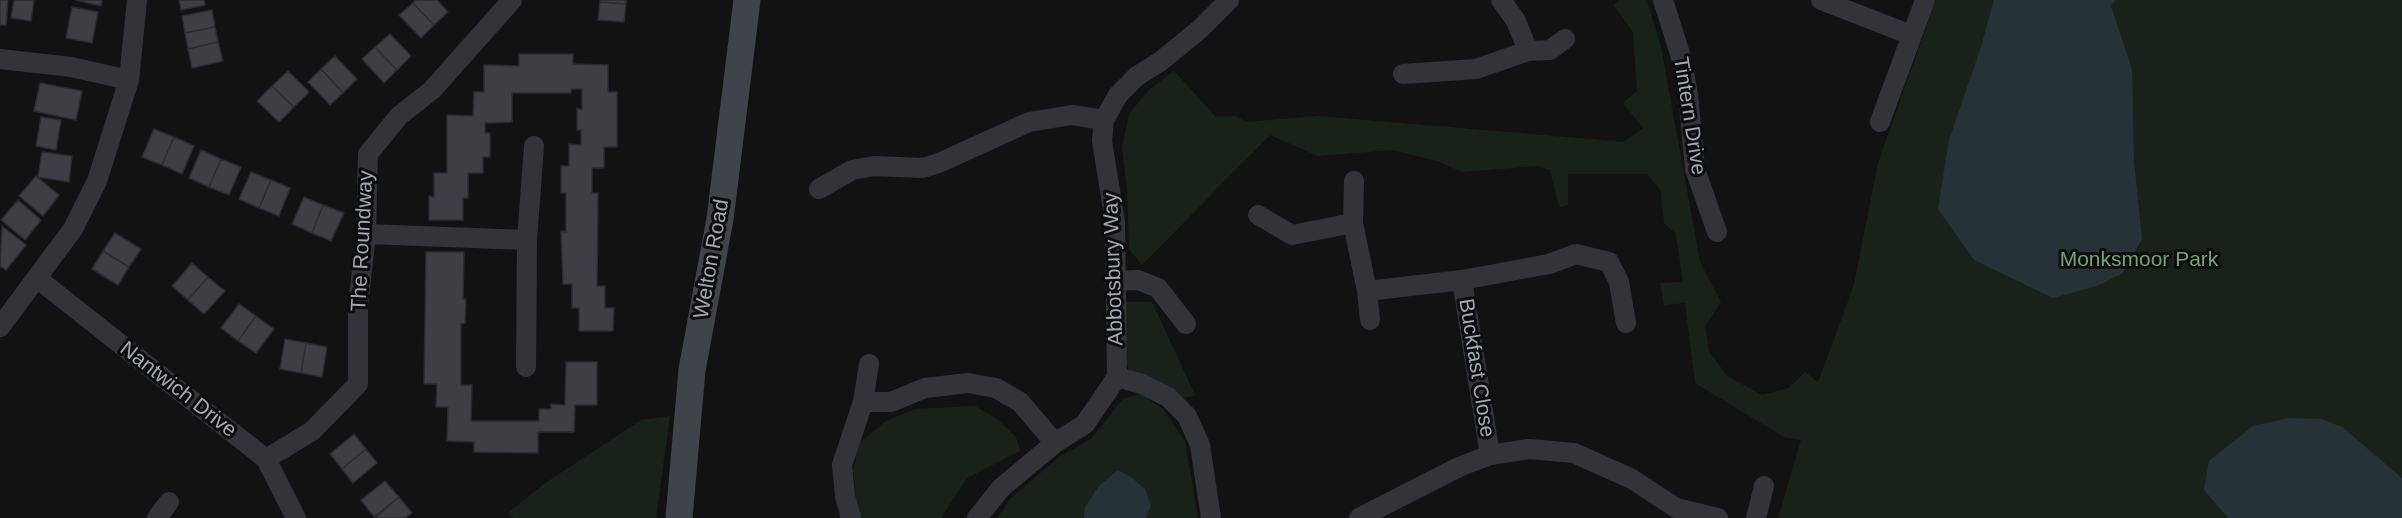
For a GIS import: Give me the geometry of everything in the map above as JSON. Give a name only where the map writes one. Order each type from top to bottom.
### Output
[{"type":"street","points":[[0,327],[38,279],[73,229],[97,181],[129,80],[137,0]]},
{"type":"street","name":"The Roundway","points":[[266,459],[312,431],[358,384],[358,305],[366,234],[368,154],[399,116],[432,90],[512,0]]},
{"type":"street","name":"Welton Road","points":[[679,518],[692,370],[720,219],[747,0]]},
{"type":"street","name":"Abbotsbury Way","points":[[1117,377],[1115,222],[1102,141],[1104,120],[1118,95],[1137,76],[1161,61],[1200,30],[1229,0]]},
{"type":"street","points":[[1501,0],[1516,21],[1528,51]]},
{"type":"street","name":"Tintern Drive","points":[[1663,0],[1686,85],[1695,169],[1717,232]]},
{"type":"street","points":[[1821,0],[1911,35]]},
{"type":"street","points":[[1880,122],[1925,0]]},
{"type":"street","points":[[1403,74],[1476,69],[1528,51],[1550,50],[1565,39]]},
{"type":"street","points":[[0,59],[71,67],[129,80]]},
{"type":"street","points":[[819,189],[852,170],[874,166],[923,168],[939,163],[1029,122],[1072,115],[1104,120]]},
{"type":"street","points":[[526,368],[527,240],[534,146]]},
{"type":"street","points":[[1354,181],[1353,223],[1367,291],[1370,320]]},
{"type":"street","points":[[1258,215],[1292,235],[1353,223]]},
{"type":"street","points":[[366,234],[527,240]]},
{"type":"street","name":"Buckfast Close","points":[[1367,291],[1461,280],[1549,264],[1576,254],[1609,262],[1619,282],[1626,323]]},
{"type":"street","name":"Nantwich Drive","points":[[38,279],[266,459],[296,518]]},
{"type":"street","points":[[1115,281],[1138,280],[1158,288],[1186,324]]},
{"type":"street","name":"Buckfast Close","points":[[1461,280],[1490,456]]},
{"type":"street","points":[[851,518],[845,496],[842,465],[863,402],[869,364]]},
{"type":"street","points":[[977,518],[1001,488],[1055,443],[1084,424],[1117,377],[1142,384],[1168,397],[1187,416],[1200,445],[1211,518]]},
{"type":"street","points":[[863,402],[891,402],[925,388],[968,383],[996,388],[1020,402],[1055,443]]},
{"type":"street","points":[[1359,518],[1459,467],[1490,456],[1529,449],[1574,453],[1632,479],[1676,508],[1718,518]]},
{"type":"street","points":[[1756,518],[1764,486]]},
{"type":"street","points":[[157,518],[169,502]]},
{"type":"green space","name":"Monksmoor Park","points":[[1620,0],[1647,0],[1661,47],[1700,262],[1721,302],[1705,326],[1709,351],[1727,376],[1762,395],[1789,388],[1805,372],[1818,382],[1854,285],[1878,163],[1936,0],[2402,0],[2402,518],[1778,518],[1801,440],[1784,437],[1695,383],[1685,303],[1664,305],[1660,283],[1683,282],[1676,234],[1664,223],[1661,191],[1647,174],[1568,174],[1568,205],[1559,207],[1550,170],[1537,166],[1462,172],[1438,161],[1393,150],[1318,156],[1270,135],[1142,265],[1129,249],[1127,188],[1122,148],[1129,114],[1149,90],[1174,71],[1216,117],[1236,116],[1246,122],[1319,116],[1624,142],[1643,128],[1623,103],[1637,91],[1633,32],[1614,5]]},
{"type":"green space","points":[[1125,302],[1152,302],[1195,395],[1185,398],[1130,371],[1124,360]]},
{"type":"green space","points":[[1141,394],[1164,410],[1185,441],[1198,518],[998,518],[1009,500],[1059,457],[1091,439],[1123,399]]},
{"type":"green space","points":[[975,406],[998,420],[1016,437],[1020,451],[967,478],[941,518],[858,518],[853,471],[859,443],[886,421],[915,409]]},
{"type":"green space","points":[[670,416],[656,518],[513,518],[508,513],[544,484],[641,420]]},
{"type":"shaded area","points":[[1994,0],[2115,0],[2111,6],[2132,69],[2134,161],[2142,239],[2123,273],[2097,286],[2053,298],[1974,260],[1938,209],[1949,140],[1980,50]]},
{"type":"shaded area","points":[[2289,418],[2321,419],[2342,427],[2402,478],[2402,518],[2228,518],[2204,490],[2209,461],[2253,426]]},
{"type":"shaded area","points":[[1118,470],[1145,489],[1151,506],[1145,518],[1084,518],[1085,507],[1099,486]]},
{"type":"building","points":[[0,0],[8,0],[6,25],[0,25]]},
{"type":"building","points":[[14,0],[34,0],[31,21],[11,18]]},
{"type":"building","points":[[76,0],[102,0],[101,6]]},
{"type":"building","points":[[179,0],[204,0],[205,5],[181,10]]},
{"type":"building","points":[[415,0],[437,0],[448,12],[434,25],[413,3]]},
{"type":"building","points":[[600,0],[626,0],[626,4],[600,2]]},
{"type":"building","points":[[600,2],[626,4],[624,22],[598,20]]},
{"type":"building","points":[[413,3],[434,25],[421,38],[399,15]]},
{"type":"building","points":[[72,7],[98,12],[92,43],[66,38]]},
{"type":"building","points":[[212,10],[215,27],[185,33],[182,16]]},
{"type":"building","points":[[215,27],[218,42],[188,49],[185,33]]},
{"type":"building","points":[[390,34],[411,56],[397,70],[375,47]]},
{"type":"building","points":[[218,42],[223,61],[192,68],[188,49]]},
{"type":"building","points":[[375,47],[397,70],[384,83],[362,59]]},
{"type":"building","points":[[519,54],[573,54],[573,64],[608,65],[608,92],[617,92],[617,147],[604,147],[604,168],[592,168],[592,193],[598,193],[597,286],[605,286],[605,308],[614,308],[613,331],[579,331],[579,308],[572,308],[572,284],[563,284],[561,231],[566,232],[566,193],[561,193],[561,166],[569,166],[569,144],[581,145],[581,130],[577,130],[577,108],[582,110],[582,89],[571,89],[571,93],[512,93],[512,122],[485,123],[485,133],[490,133],[490,157],[483,157],[483,173],[468,173],[468,198],[463,198],[463,220],[429,220],[429,196],[434,197],[434,173],[447,173],[447,115],[473,116],[474,92],[484,92],[484,65],[519,66]]},
{"type":"building","points":[[335,56],[357,79],[343,93],[321,69]]},
{"type":"building","points":[[321,69],[343,93],[330,105],[308,82]]},
{"type":"building","points":[[288,71],[309,92],[294,107],[272,86]]},
{"type":"building","points":[[40,83],[82,91],[76,120],[34,111]]},
{"type":"building","points":[[272,86],[294,107],[279,122],[257,101]]},
{"type":"building","points":[[41,117],[61,120],[56,150],[36,146]]},
{"type":"building","points":[[154,129],[174,137],[162,165],[142,157]]},
{"type":"building","points":[[174,137],[194,146],[182,174],[162,165]]},
{"type":"building","points":[[201,150],[221,159],[209,187],[189,178]]},
{"type":"building","points":[[42,152],[72,156],[69,182],[38,177]]},
{"type":"building","points":[[221,159],[241,167],[229,195],[209,187]]},
{"type":"building","points":[[251,172],[271,180],[259,208],[239,199]]},
{"type":"building","points":[[36,176],[59,195],[43,216],[19,196]]},
{"type":"building","points":[[271,180],[290,188],[279,216],[259,208]]},
{"type":"building","points":[[304,197],[323,205],[312,233],[292,224]]},
{"type":"building","points":[[18,200],[41,220],[25,240],[1,220]]},
{"type":"building","points":[[323,205],[344,213],[331,241],[312,233]]},
{"type":"building","points":[[2,226],[26,245],[6,270],[0,266]]},
{"type":"building","points":[[115,233],[141,249],[129,267],[103,251]]},
{"type":"building","points":[[103,251],[129,267],[118,285],[92,269]]},
{"type":"building","points":[[426,252],[464,252],[463,299],[466,299],[465,323],[461,324],[461,385],[472,385],[471,421],[539,421],[539,409],[551,409],[551,404],[565,405],[566,362],[597,362],[597,405],[575,405],[574,432],[538,432],[538,453],[474,452],[474,442],[447,441],[448,407],[436,407],[437,384],[424,384]]},
{"type":"building","points":[[192,263],[208,277],[188,300],[172,286]]},
{"type":"building","points":[[208,277],[225,291],[204,314],[188,300]]},
{"type":"building","points":[[239,304],[256,316],[238,341],[221,328]]},
{"type":"building","points":[[256,316],[274,329],[256,353],[238,341]]},
{"type":"building","points":[[285,339],[306,343],[301,373],[280,369]]},
{"type":"building","points":[[306,343],[327,347],[322,377],[301,373]]},
{"type":"building","points":[[354,434],[366,449],[342,469],[330,454]]},
{"type":"building","points":[[366,449],[377,463],[353,483],[342,469]]},
{"type":"building","points":[[385,481],[399,497],[374,517],[361,500]]},
{"type":"building","points":[[399,497],[412,513],[405,518],[375,518]]}]
